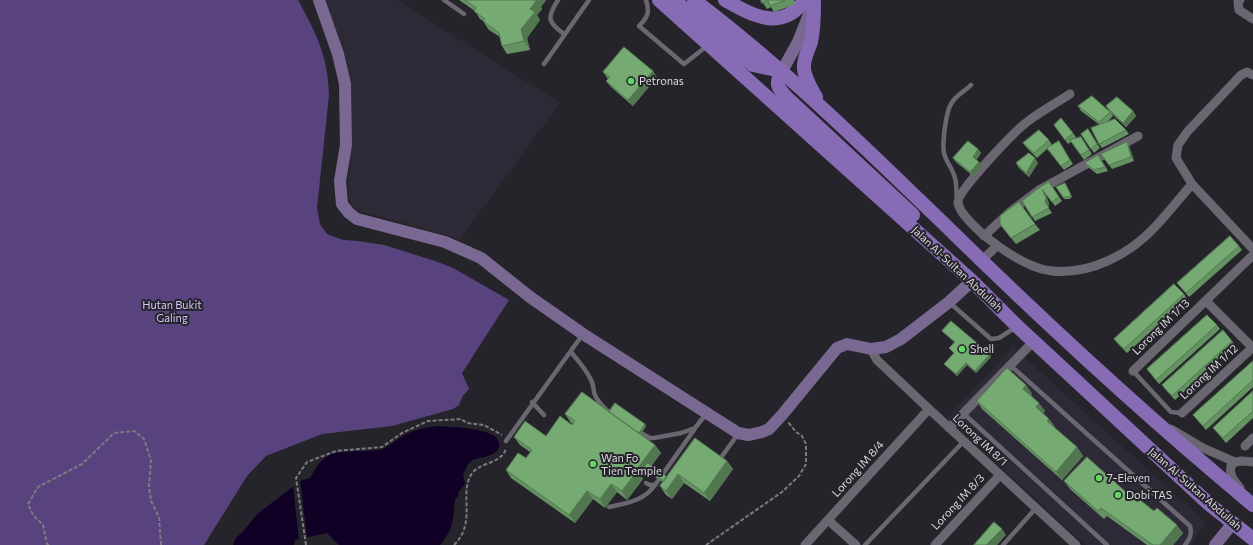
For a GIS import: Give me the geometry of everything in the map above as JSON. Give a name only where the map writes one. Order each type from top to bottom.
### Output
[{"type":"main road","name":"Jalan Al-Sultan Abdullah","points":[[659,0],[710,44],[972,281],[1017,326],[1209,504],[1253,539]]},
{"type":"main road","points":[[674,0],[753,65],[782,71],[777,80],[778,87],[786,97],[886,189],[925,228],[972,281]]},
{"type":"main road","name":"Jalan Al-Sultan Abdullah","points":[[694,0],[782,71],[1148,415],[1252,504]]},
{"type":"main road","points":[[725,0],[754,15],[781,18],[794,13],[811,1],[814,25],[804,60],[804,68],[807,80],[821,107]]},
{"type":"street","points":[[320,0],[336,47],[345,84],[346,145],[340,181],[342,204],[349,213],[357,219],[445,242],[481,258],[530,297],[583,334],[706,414],[738,433],[749,435],[770,429],[837,348],[846,344],[871,349],[886,347],[901,339],[950,302],[972,281]]},
{"type":"street","points":[[1240,0],[1238,2],[1239,10],[1249,18],[1253,19]]},
{"type":"street","points":[[782,71],[798,42],[811,1]]},
{"type":"street","points":[[1253,75],[1246,72],[1241,75],[1188,131],[1178,145],[1176,158],[1192,184],[1253,248]]},
{"type":"street","points":[[1070,94],[1015,131],[972,179],[958,201],[960,210],[984,236],[997,246],[1024,262],[1046,270],[1068,272],[1089,268],[1118,256],[1128,250],[1154,228],[1192,184]]},
{"type":"street","points":[[984,236],[1010,211],[1039,190],[1138,136]]},
{"type":"street","points":[[982,260],[997,246]]},
{"type":"street","name":"Lorong IM 1/13","points":[[1133,371],[1253,255]]},
{"type":"street","points":[[1206,301],[1253,348]]},
{"type":"street","points":[[949,428],[1034,341]]},
{"type":"street","name":"Lorong IM 1/12","points":[[1182,413],[1253,348]]},
{"type":"street","name":"Lorong IM 8/1","points":[[871,349],[877,360],[1036,508],[1072,544]]},
{"type":"street","name":"Lorong IM 8/4","points":[[806,545],[929,409]]},
{"type":"street","points":[[1148,415],[1203,448],[1235,462]]},
{"type":"street","points":[[1245,446],[1253,438]]},
{"type":"street","points":[[1252,504],[1230,476],[1229,472],[1230,466],[1235,462],[1253,462]]},
{"type":"street","name":"Lorong IM 8/3","points":[[935,545],[1000,475]]},
{"type":"street","points":[[828,520],[856,545]]},
{"type":"street","points":[[1215,545],[1232,522]]},
{"type":"lane","points":[[444,0],[464,14]]},
{"type":"lane","points":[[558,0],[550,20],[553,26],[564,34]]},
{"type":"lane","points":[[544,64],[589,0]]},
{"type":"lane","points":[[646,0],[648,11],[647,17],[639,26],[684,64],[710,44]]},
{"type":"lane","points":[[958,201],[956,180],[944,152],[943,142],[950,105],[971,85]]},
{"type":"lane","points":[[950,302],[991,339],[999,338],[1017,326]]},
{"type":"lane","points":[[506,440],[532,402],[583,334]]},
{"type":"lane","points":[[571,352],[580,362],[594,385],[595,394],[600,404],[611,414]]},
{"type":"lane","points":[[1010,365],[1190,526],[1192,531],[1185,545]]},
{"type":"lane","points":[[1133,371],[1171,412],[1182,413]]},
{"type":"lane","points":[[532,402],[544,414]]},
{"type":"lane","points":[[609,506],[634,502],[650,492],[706,414]]},
{"type":"lane","points":[[963,414],[1107,545]]},
{"type":"lane","points":[[642,433],[650,438],[654,438],[681,433],[695,428]]},
{"type":"lane","points":[[720,458],[738,433]]},
{"type":"lane","points":[[865,545],[964,441]]},
{"type":"lane","points":[[646,483],[655,485]]},
{"type":"lane","points":[[1003,545],[1036,508]]},
{"type":"path","points":[[706,545],[782,492],[799,476],[806,464],[806,444],[802,436],[796,432],[782,416]]},
{"type":"path","points":[[306,545],[296,478],[307,462],[336,451],[382,447],[402,433],[428,421],[461,419],[467,423],[484,425],[501,434],[506,440],[506,450],[501,457],[482,466],[472,473],[468,487],[465,526],[459,540],[454,545]]},
{"type":"path","points":[[48,545],[43,525],[33,515],[28,504],[38,487],[82,464],[114,433],[134,431],[144,439],[151,460],[149,487],[151,501],[159,517],[161,545]]},
{"type":"shaded area","points":[[326,0],[397,0],[560,103],[460,239],[356,210],[348,198],[352,135],[351,82]]},
{"type":"shaded area","points":[[1013,347],[1205,522],[1191,545],[1086,545],[947,418]]},
{"type":"shaded area","points":[[439,426],[482,431],[496,437],[499,442],[495,453],[472,461],[468,464],[463,474],[465,484],[459,491],[458,497],[455,499],[452,524],[448,534],[440,545],[339,545],[327,533],[295,540],[294,545],[233,545],[236,538],[257,514],[302,480],[310,478],[316,468],[326,457],[341,452],[382,449],[410,432]]},
{"type":"green space","name":"Hutan Bukit Galing","points":[[0,0],[298,0],[320,45],[328,81],[329,95],[317,208],[320,224],[327,234],[343,240],[384,245],[435,261],[453,268],[509,300],[462,373],[469,389],[462,397],[459,405],[453,409],[392,426],[322,434],[266,456],[247,476],[204,545],[0,545]]},
{"type":"pier","points":[[300,479],[307,538],[299,540],[293,485]]},
{"type":"building","points":[[465,0],[535,0],[536,1],[530,9],[535,12],[521,29],[524,41],[502,46],[499,33],[483,21],[485,19],[474,11],[476,8]]},
{"type":"building","points":[[761,0],[785,0],[770,6],[768,1],[762,3]]},
{"type":"building","points":[[624,47],[653,71],[628,100],[606,81],[610,77],[603,72]]},
{"type":"building","points":[[1092,96],[1110,112],[1099,122],[1078,106]]},
{"type":"building","points":[[1117,97],[1133,111],[1123,123],[1106,106]]},
{"type":"building","points":[[1061,118],[1073,133],[1065,140],[1054,125]]},
{"type":"building","points":[[1115,119],[1126,130],[1099,144],[1091,128]]},
{"type":"building","points":[[1088,129],[1097,144],[1091,149],[1081,134]]},
{"type":"building","points":[[1039,130],[1049,140],[1034,153],[1023,143]]},
{"type":"building","points":[[1081,137],[1089,150],[1081,155],[1070,140]]},
{"type":"building","points":[[968,141],[978,149],[973,157],[979,162],[970,172],[953,158]]},
{"type":"building","points":[[1059,141],[1070,160],[1061,166],[1047,148]]},
{"type":"building","points":[[1127,142],[1131,157],[1109,165],[1101,154]]},
{"type":"building","points":[[1029,153],[1035,158],[1026,173],[1016,163]]},
{"type":"building","points":[[1098,155],[1105,167],[1094,170],[1085,163]]},
{"type":"building","points":[[1049,182],[1059,197],[1052,202],[1042,189],[1046,198],[1045,202],[1049,208],[1032,217],[1022,201]]},
{"type":"building","points":[[1065,183],[1071,195],[1068,197],[1063,197],[1056,187]]},
{"type":"building","points":[[1019,202],[1035,224],[1011,238],[1000,224],[1000,216]]},
{"type":"building","points":[[1230,236],[1239,246],[1186,293],[1177,283]]},
{"type":"building","points":[[1174,284],[1184,294],[1124,349],[1114,339]]},
{"type":"building","points":[[1207,315],[1217,325],[1156,380],[1147,369]]},
{"type":"building","points":[[951,321],[990,354],[975,371],[966,363],[956,374],[944,364],[954,353],[949,348],[955,342],[942,331]]},
{"type":"building","points":[[1223,330],[1232,341],[1172,396],[1162,385]]},
{"type":"building","points":[[1253,361],[1253,380],[1203,426],[1193,415]]},
{"type":"building","points":[[1007,368],[1026,385],[1023,389],[1039,403],[1036,407],[1049,419],[1047,421],[1077,447],[1056,472],[977,401]]},
{"type":"building","points":[[1253,391],[1253,411],[1223,438],[1213,428]]},
{"type":"building","name":"Wan Fo Tien Temple","points":[[582,392],[655,445],[637,469],[627,461],[626,462],[637,471],[622,491],[611,484],[600,499],[587,491],[569,515],[506,470],[518,453],[526,458],[532,450],[514,437],[525,421],[546,436],[560,416],[572,425],[575,421],[565,414]]},
{"type":"building","points":[[615,403],[645,424],[639,433],[609,412]]},
{"type":"building","points":[[695,438],[727,461],[704,493],[678,474],[666,491],[660,486]]},
{"type":"building","points":[[1087,457],[1137,502],[1140,500],[1154,511],[1157,508],[1177,525],[1160,545],[1153,545],[1101,508],[1098,511],[1064,481]]},
{"type":"building","points":[[648,463],[667,477],[664,481],[644,467]]},
{"type":"building","points":[[994,522],[1002,529],[986,545],[974,545]]},
{"type":"place","name":"Petronas","points":[[631,81]]},
{"type":"place","name":"Shell","points":[[962,349]]},
{"type":"place","name":"Wan Fo Tien Temple","points":[[593,464]]},
{"type":"place","name":"7-Eleven","points":[[1099,478]]},
{"type":"place","name":"Dobi TAS","points":[[1118,495]]}]
